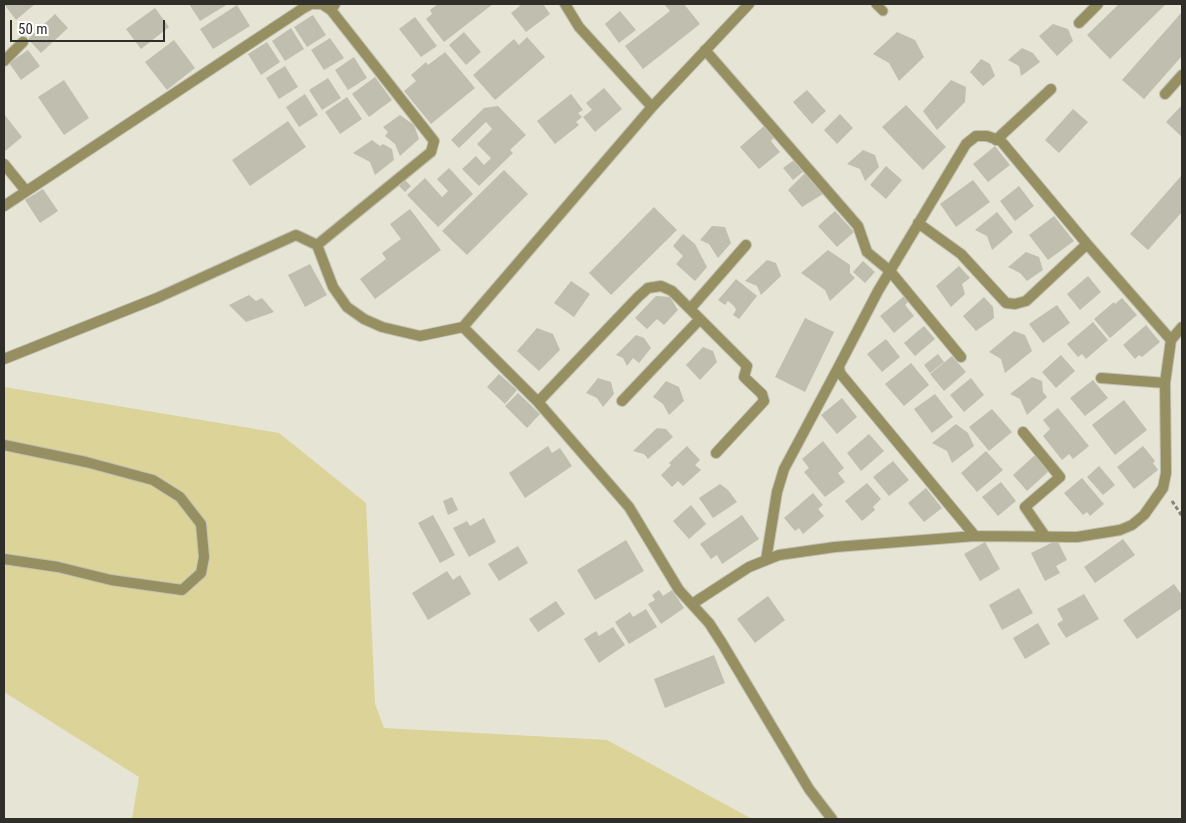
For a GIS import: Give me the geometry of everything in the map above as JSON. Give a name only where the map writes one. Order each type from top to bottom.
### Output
[{"type":"street","points":[[4,206],[302,9],[311,4],[322,4],[333,7],[434,141],[430,152],[317,245]]},
{"type":"street","points":[[565,4],[579,27],[652,108]]},
{"type":"street","points":[[4,359],[156,298],[296,235],[317,245],[333,288],[347,307],[364,320],[382,328],[420,336],[462,326],[652,108],[749,4]]},
{"type":"street","points":[[1079,23],[1098,4]]},
{"type":"street","points":[[4,61],[23,42]]},
{"type":"street","points":[[705,50],[858,226],[867,252],[890,271],[961,357]]},
{"type":"street","points":[[1165,94],[1182,76]]},
{"type":"street","points":[[996,140],[1050,89]]},
{"type":"street","points":[[766,560],[777,492],[784,469],[890,271],[966,144],[976,136],[987,136],[1001,141],[1087,244],[1171,340]]},
{"type":"street","points":[[4,164],[26,191]]},
{"type":"street","points":[[918,223],[961,254],[1006,303],[1015,304],[1026,301],[1087,244]]},
{"type":"street","points":[[690,309],[746,245]]},
{"type":"street","points":[[538,402],[648,288],[661,286],[672,291],[746,366],[744,377],[762,394],[764,401],[716,453]]},
{"type":"street","points":[[622,401],[700,319]]},
{"type":"street","points":[[462,326],[538,402],[630,507],[668,574],[718,636],[809,789],[832,819]]},
{"type":"street","points":[[692,604],[750,567],[779,555],[835,547],[975,536],[1077,537],[1120,530],[1132,525],[1144,515],[1163,488],[1166,473],[1165,382],[1171,340],[1182,327]]},
{"type":"street","points":[[839,366],[840,373],[975,536]]},
{"type":"street","points":[[1101,378],[1165,382]]},
{"type":"street","points":[[1023,432],[1060,477],[1025,506],[1045,536]]},
{"type":"street","points":[[4,445],[86,462],[153,480],[180,496],[201,524],[204,556],[201,573],[182,590],[111,580],[58,567],[4,559]]},
{"type":"lane","points":[[876,4],[883,11]]},
{"type":"shaded area","points":[[4,387],[279,433],[366,503],[375,704],[384,728],[607,740],[752,819],[132,819],[139,777],[4,692]]},
{"type":"building","points":[[4,4],[35,4],[16,20]]},
{"type":"building","points":[[189,4],[228,4],[200,21]]},
{"type":"building","points":[[438,4],[493,4],[444,42],[426,19],[432,14],[430,10]]},
{"type":"building","points":[[518,4],[543,4],[550,14],[526,32],[511,13],[520,6]]},
{"type":"building","points":[[664,4],[684,4],[700,24],[643,69],[625,46],[670,11]]},
{"type":"building","points":[[1119,4],[1166,4],[1110,59],[1087,35]]},
{"type":"building","points":[[237,5],[250,26],[213,49],[200,29]]},
{"type":"building","points":[[155,8],[169,27],[141,49],[126,29]]},
{"type":"building","points":[[620,11],[636,30],[619,43],[605,24]]},
{"type":"building","points":[[1182,12],[1182,56],[1144,99],[1122,80]]},
{"type":"building","points":[[55,14],[68,28],[41,53],[28,39]]},
{"type":"building","points":[[313,15],[326,35],[307,47],[294,27]]},
{"type":"building","points":[[415,17],[437,46],[421,57],[399,29]]},
{"type":"building","points":[[1053,24],[1068,29],[1073,41],[1057,56],[1039,36]]},
{"type":"building","points":[[291,28],[304,49],[285,61],[272,41]]},
{"type":"building","points":[[464,32],[481,52],[466,65],[449,45]]},
{"type":"building","points":[[897,32],[915,40],[924,57],[899,81],[889,63],[873,54]]},
{"type":"building","points":[[527,37],[545,57],[495,100],[473,75],[514,39],[519,45]]},
{"type":"building","points":[[330,38],[344,58],[324,70],[311,50]]},
{"type":"building","points":[[174,40],[195,68],[167,90],[145,62]]},
{"type":"building","points":[[267,42],[280,62],[261,75],[248,54]]},
{"type":"building","points":[[1022,48],[1033,53],[1040,62],[1021,76],[1019,66],[1008,60]]},
{"type":"building","points":[[28,50],[40,66],[21,80],[9,63]]},
{"type":"building","points":[[445,52],[475,88],[431,124],[404,91],[416,81],[411,75],[426,62],[428,65]]},
{"type":"building","points":[[354,57],[367,78],[348,90],[335,70]]},
{"type":"building","points":[[981,59],[990,64],[995,76],[983,86],[970,72]]},
{"type":"building","points":[[285,66],[298,87],[279,99],[266,78]]},
{"type":"building","points":[[375,77],[392,100],[369,117],[352,94]]},
{"type":"building","points":[[328,78],[341,98],[322,110],[309,90]]},
{"type":"building","points":[[64,80],[89,118],[64,135],[38,97]]},
{"type":"building","points":[[951,80],[966,87],[965,102],[937,130],[923,111]]},
{"type":"building","points":[[604,88],[622,109],[595,132],[583,117],[592,110],[586,103]]},
{"type":"building","points":[[807,90],[826,111],[812,124],[793,102]]},
{"type":"building","points":[[305,94],[318,115],[299,127],[286,107]]},
{"type":"building","points":[[571,94],[583,110],[578,113],[582,117],[576,122],[579,125],[555,144],[537,121]]},
{"type":"building","points":[[347,97],[362,119],[340,134],[325,112]]},
{"type":"building","points":[[906,105],[946,147],[923,170],[882,127]]},
{"type":"building","points":[[1182,105],[1182,137],[1166,122]]},
{"type":"building","points":[[498,106],[526,135],[510,150],[513,153],[479,186],[462,169],[476,156],[484,165],[491,158],[477,144],[492,129],[486,122],[459,148],[451,140],[484,108]]},
{"type":"building","points":[[1073,109],[1088,122],[1059,153],[1045,140]]},
{"type":"building","points":[[4,114],[22,137],[4,152]]},
{"type":"building","points":[[840,114],[853,128],[837,144],[824,130]]},
{"type":"building","points":[[400,115],[414,125],[419,139],[400,156],[395,144],[385,136],[388,132],[383,127]]},
{"type":"building","points":[[288,121],[306,147],[250,186],[232,160]]},
{"type":"building","points":[[764,126],[774,138],[771,141],[780,152],[759,169],[740,147]]},
{"type":"building","points":[[372,140],[380,146],[383,144],[392,149],[394,160],[375,175],[370,162],[353,153]]},
{"type":"building","points":[[995,146],[1010,165],[988,182],[973,164]]},
{"type":"building","points":[[863,150],[875,155],[879,167],[865,181],[860,169],[847,164]]},
{"type":"building","points":[[794,160],[804,171],[793,180],[783,168]]},
{"type":"building","points":[[886,166],[902,180],[886,199],[870,185]]},
{"type":"building","points":[[449,168],[473,194],[438,227],[407,195],[425,178],[442,197],[448,191],[437,179]]},
{"type":"building","points":[[504,170],[528,194],[467,255],[442,231]]},
{"type":"building","points":[[806,172],[823,194],[802,207],[788,190]]},
{"type":"building","points":[[1182,175],[1182,212],[1148,250],[1130,234]]},
{"type":"building","points":[[405,180],[411,186],[405,192],[399,186]]},
{"type":"building","points":[[973,180],[990,202],[956,227],[940,204]]},
{"type":"building","points":[[1019,186],[1034,206],[1015,221],[1000,201]]},
{"type":"building","points":[[43,189],[58,211],[40,223],[25,200]]},
{"type":"building","points":[[654,207],[677,230],[611,295],[589,273]]},
{"type":"building","points":[[410,209],[441,250],[375,299],[360,279],[386,259],[382,253],[401,239],[390,224]]},
{"type":"building","points":[[835,211],[854,232],[837,247],[818,226]]},
{"type":"building","points":[[997,212],[1013,232],[992,250],[987,236],[975,230]]},
{"type":"building","points":[[1054,216],[1074,241],[1048,260],[1029,235]]},
{"type":"building","points":[[712,226],[725,227],[731,243],[718,258],[709,244],[700,240]]},
{"type":"building","points":[[683,234],[695,244],[707,267],[695,281],[676,264],[683,256],[673,246]]},
{"type":"building","points":[[828,250],[850,265],[850,273],[855,278],[830,301],[825,290],[801,273]]},
{"type":"building","points":[[1026,252],[1039,257],[1043,270],[1027,281],[1020,273],[1008,267]]},
{"type":"building","points":[[767,260],[776,263],[781,276],[761,295],[757,286],[745,281]]},
{"type":"building","points":[[863,261],[875,272],[865,283],[853,272]]},
{"type":"building","points":[[310,264],[327,295],[305,307],[288,275]]},
{"type":"building","points":[[959,266],[970,278],[962,284],[965,294],[951,307],[936,286]]},
{"type":"building","points":[[1088,276],[1101,292],[1080,310],[1067,294]]},
{"type":"building","points":[[736,279],[757,296],[739,319],[733,315],[736,310],[734,306],[728,301],[725,305],[718,300]]},
{"type":"building","points":[[571,281],[590,294],[574,317],[554,303]]},
{"type":"building","points":[[249,295],[256,301],[262,298],[274,312],[246,322],[229,305]]},
{"type":"building","points":[[656,296],[670,297],[678,310],[664,325],[657,319],[647,329],[635,318]]},
{"type":"building","points":[[904,296],[909,301],[905,305],[914,316],[894,333],[880,316]]},
{"type":"building","points":[[984,297],[993,307],[994,318],[976,331],[963,316]]},
{"type":"building","points":[[1122,298],[1137,315],[1110,338],[1094,319],[1114,302],[1115,304]]},
{"type":"building","points":[[1057,305],[1070,323],[1043,343],[1029,324]]},
{"type":"building","points":[[805,318],[834,332],[805,392],[775,377]]},
{"type":"building","points":[[1093,322],[1108,340],[1086,359],[1082,354],[1078,357],[1067,344]]},
{"type":"building","points":[[1146,325],[1160,342],[1142,357],[1139,355],[1135,359],[1123,345]]},
{"type":"building","points":[[924,326],[935,339],[915,356],[904,343]]},
{"type":"building","points":[[537,328],[553,334],[560,350],[539,371],[517,351]]},
{"type":"building","points":[[1014,331],[1025,335],[1032,351],[1005,373],[1001,359],[989,352]]},
{"type":"building","points":[[636,335],[644,338],[651,348],[639,363],[633,358],[627,366],[623,358],[616,355]]},
{"type":"building","points":[[886,339],[900,357],[882,372],[867,354]]},
{"type":"building","points":[[703,347],[713,351],[717,362],[700,380],[686,365]]},
{"type":"building","points":[[938,354],[944,362],[930,373],[924,365]]},
{"type":"building","points":[[1061,355],[1075,371],[1056,388],[1042,372]]},
{"type":"building","points":[[952,356],[966,372],[944,391],[930,374]]},
{"type":"building","points":[[911,363],[929,385],[904,406],[885,384]]},
{"type":"building","points":[[499,374],[517,390],[505,404],[487,387]]},
{"type":"building","points":[[1032,377],[1042,381],[1043,392],[1047,397],[1027,415],[1020,399],[1010,394]]},
{"type":"building","points":[[598,378],[611,382],[614,394],[603,407],[597,398],[586,393]]},
{"type":"building","points":[[971,378],[984,395],[964,412],[950,395]]},
{"type":"building","points":[[1093,380],[1108,398],[1085,416],[1070,398]]},
{"type":"building","points":[[666,381],[679,387],[684,401],[669,415],[663,404],[653,397]]},
{"type":"building","points":[[518,393],[540,414],[527,428],[505,406]]},
{"type":"building","points":[[935,394],[953,417],[932,433],[914,409]]},
{"type":"building","points":[[842,398],[857,417],[837,434],[821,415]]},
{"type":"building","points":[[1124,400],[1147,430],[1115,455],[1092,425]]},
{"type":"building","points":[[1058,408],[1089,446],[1073,459],[1069,454],[1062,460],[1043,436],[1050,429],[1043,420]]},
{"type":"building","points":[[992,409],[1012,432],[989,451],[969,427]]},
{"type":"building","points":[[956,424],[968,433],[974,446],[952,463],[947,451],[932,443]]},
{"type":"building","points":[[657,428],[666,429],[673,437],[648,459],[644,454],[633,451]]},
{"type":"building","points":[[869,434],[884,451],[861,471],[847,453]]},
{"type":"building","points":[[823,441],[844,468],[838,473],[845,482],[825,497],[804,472],[809,468],[802,459]]},
{"type":"building","points":[[548,446],[552,453],[560,448],[572,466],[525,498],[509,473]]},
{"type":"building","points":[[687,446],[700,460],[695,465],[701,470],[683,486],[678,481],[672,487],[661,475],[671,465],[669,463]]},
{"type":"building","points":[[1143,446],[1155,461],[1153,463],[1158,470],[1134,489],[1117,467]]},
{"type":"building","points":[[986,451],[1003,470],[977,492],[961,473]]},
{"type":"building","points":[[1035,455],[1049,471],[1027,491],[1013,475]]},
{"type":"building","points":[[893,461],[909,480],[889,496],[873,477]]},
{"type":"building","points":[[1099,466],[1115,485],[1103,495],[1087,477]]},
{"type":"building","points":[[1082,478],[1104,504],[1090,516],[1087,512],[1083,515],[1064,493]]},
{"type":"building","points":[[1001,482],[1016,501],[998,516],[982,497]]},
{"type":"building","points":[[867,483],[881,499],[873,507],[875,510],[862,521],[845,501]]},
{"type":"building","points":[[720,484],[728,490],[737,502],[713,518],[699,498]]},
{"type":"building","points":[[926,488],[942,508],[924,522],[908,503]]},
{"type":"building","points":[[813,493],[823,505],[818,509],[824,516],[803,534],[799,528],[795,531],[784,518]]},
{"type":"building","points":[[452,497],[458,510],[448,515],[443,501]]},
{"type":"building","points":[[691,505],[706,524],[689,539],[673,521]]},
{"type":"building","points":[[433,515],[455,555],[440,563],[418,523]]},
{"type":"building","points":[[742,515],[759,539],[722,564],[717,555],[711,559],[700,544]]},
{"type":"building","points":[[484,518],[496,542],[469,557],[453,528],[467,521],[470,526]]},
{"type":"building","points":[[1123,539],[1135,555],[1095,583],[1084,567]]},
{"type":"building","points":[[626,540],[644,571],[595,600],[577,570]]},
{"type":"building","points":[[1057,540],[1067,560],[1056,566],[1060,573],[1045,581],[1031,553]]},
{"type":"building","points":[[985,542],[1000,569],[980,581],[964,554]]},
{"type":"building","points":[[518,546],[528,563],[499,581],[488,564]]},
{"type":"building","points":[[447,571],[453,580],[460,575],[471,594],[428,620],[412,593]]},
{"type":"building","points":[[1174,584],[1182,595],[1182,608],[1137,639],[1123,620]]},
{"type":"building","points":[[1019,588],[1033,613],[1002,630],[989,605]]},
{"type":"building","points":[[659,590],[663,596],[672,590],[684,608],[661,624],[648,604],[655,600],[652,595]]},
{"type":"building","points":[[1084,594],[1099,619],[1066,638],[1057,624],[1063,620],[1057,609]]},
{"type":"building","points":[[768,596],[785,620],[755,643],[737,619]]},
{"type":"building","points":[[556,601],[565,614],[538,632],[529,619]]},
{"type":"building","points":[[646,609],[657,627],[629,644],[615,622],[630,612],[633,617]]},
{"type":"building","points":[[1038,623],[1050,644],[1025,659],[1013,638]]},
{"type":"building","points":[[613,627],[625,645],[599,663],[584,639],[596,631],[599,636]]},
{"type":"building","points":[[714,655],[725,683],[665,708],[654,679]]}]
